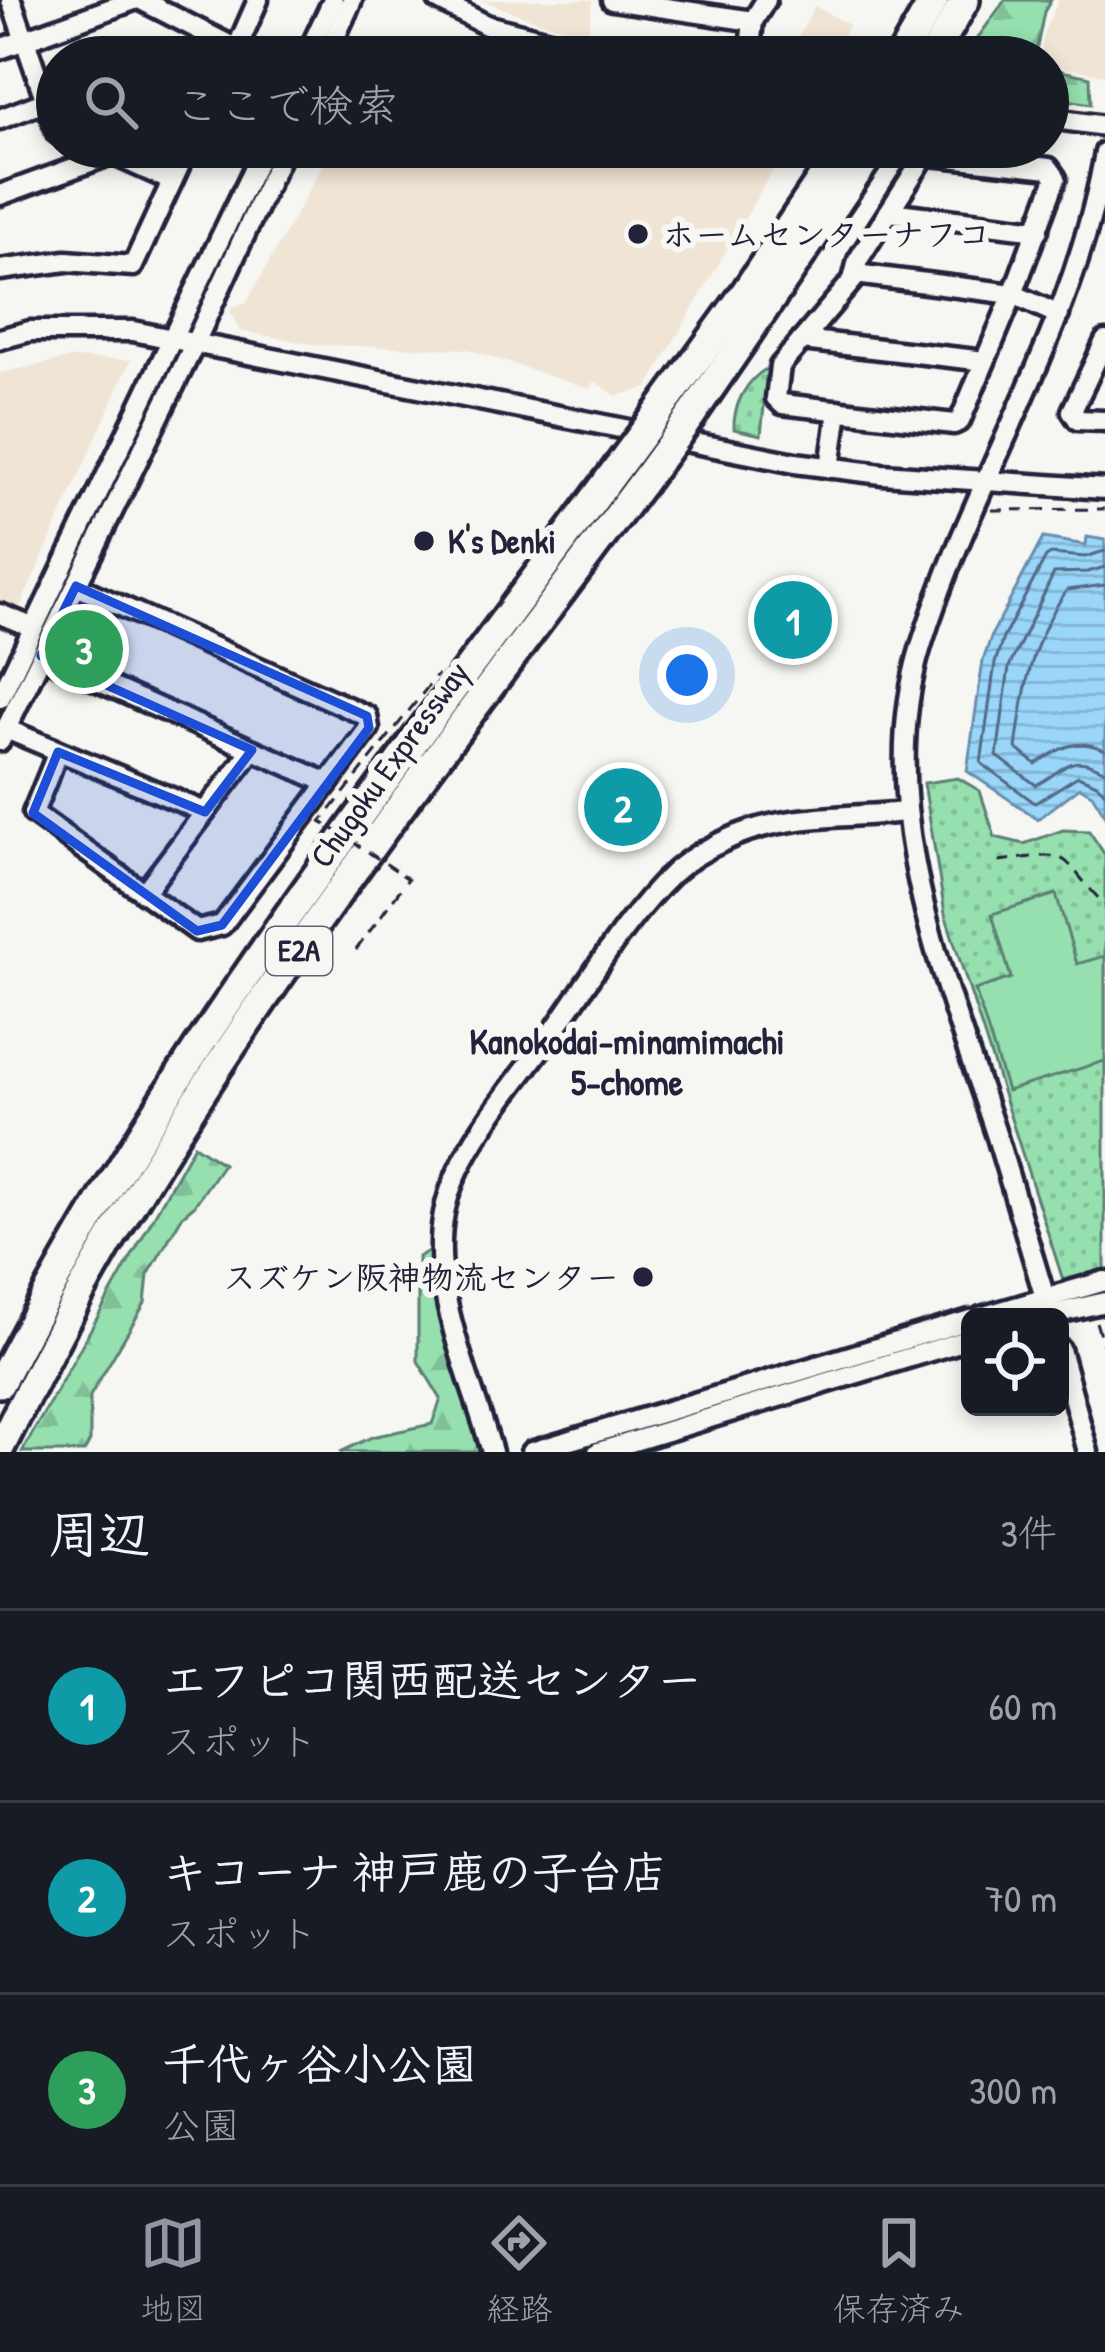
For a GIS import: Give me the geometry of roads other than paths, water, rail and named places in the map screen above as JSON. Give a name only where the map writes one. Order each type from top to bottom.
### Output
[{"type":"highway","points":[[913,36],[934,0]]},
{"type":"highway","points":[[944,36],[965,0]]},
{"type":"highway","name":"Chugoku Expressway","points":[[678,409],[742,297],[829,168]]},
{"type":"highway","name":"Chugoku Expressway","points":[[0,1448],[93,1270],[226,1057],[630,475],[859,168]]},
{"type":"highway","name":"Chugoku Expressway","points":[[0,1383],[72,1250],[205,1038],[376,792],[630,475]]},
{"type":"street","points":[[11,0],[36,63]]},
{"type":"street","points":[[0,49],[138,0],[204,36]]},
{"type":"street","points":[[242,36],[258,0]]},
{"type":"street","points":[[316,36],[333,0]]},
{"type":"street","points":[[336,36],[352,0]]},
{"type":"street","points":[[437,0],[486,25],[529,36]]},
{"type":"street","points":[[612,0],[678,5],[752,21]]},
{"type":"street","points":[[751,36],[752,21],[766,0]]},
{"type":"street","points":[[0,119],[36,105]]},
{"type":"street","points":[[1069,121],[1105,126]]},
{"type":"street","points":[[1046,1308],[929,920],[905,812],[909,704],[920,652],[973,508],[1059,315],[1095,213],[1105,152]]},
{"type":"street","points":[[143,168],[172,181]]},
{"type":"street","points":[[0,270],[66,261],[133,266],[178,168]]},
{"type":"street","points":[[0,698],[254,168]]},
{"type":"street","points":[[205,812],[58,752],[3,735],[275,168]]},
{"type":"street","points":[[918,168],[858,260],[855,274],[780,366],[776,398],[782,404],[960,421],[1038,230],[1056,178],[1049,168]]},
{"type":"street","points":[[0,195],[70,169]]},
{"type":"street","points":[[889,212],[1038,230]]},
{"type":"street","points":[[855,274],[1013,294],[1059,315]]},
{"type":"street","points":[[0,339],[30,331],[99,328],[830,468],[1105,489]]},
{"type":"street","points":[[802,340],[985,361]]},
{"type":"street","points":[[1103,349],[1072,411],[1078,420],[1105,421]]},
{"type":"street","points":[[830,468],[838,410]]},
{"type":"street","points":[[58,752],[33,813],[197,931],[222,925],[369,728],[367,716],[76,586]]},
{"type":"street","points":[[0,614],[32,627]]},
{"type":"street","points":[[41,656],[328,783]]},
{"type":"street","points":[[145,893],[252,749]]},
{"type":"street","points":[[492,1452],[441,1271],[449,1199],[487,1122],[619,938],[670,876],[694,856],[732,836],[784,824],[905,812]]},
{"type":"street","points":[[1054,1308],[1105,1281]]},
{"type":"street","points":[[1069,1308],[1105,1302]]},
{"type":"street","points":[[531,1452],[961,1323]]},
{"type":"street","points":[[598,1452],[961,1342]]},
{"type":"street","points":[[1069,1382],[1088,1452]]},
{"type":"water","points":[[1087,537],[1105,540],[1105,815],[1092,794],[1080,787],[1038,819],[967,771],[983,661],[992,634],[1043,538],[1086,545]]},
{"type":"place","name":"ホームセンターナフコ","points":[[638,234]]},
{"type":"place","name":"K's Denki","points":[[424,541]]},
{"type":"place","name":"エフピコ関西配送センター","points":[[793,620]]},
{"type":"place","name":"千代ヶ谷小公園","points":[[84,649]]},
{"type":"place","name":"キコーナ 神戸鹿の子台店","points":[[623,807]]},
{"type":"place","name":"スズケン阪神物流センター","points":[[643,1277]]},
{"type":"district","name":"Kanokodai-minamimachi 5-chome","points":[[627,1062]]}]
